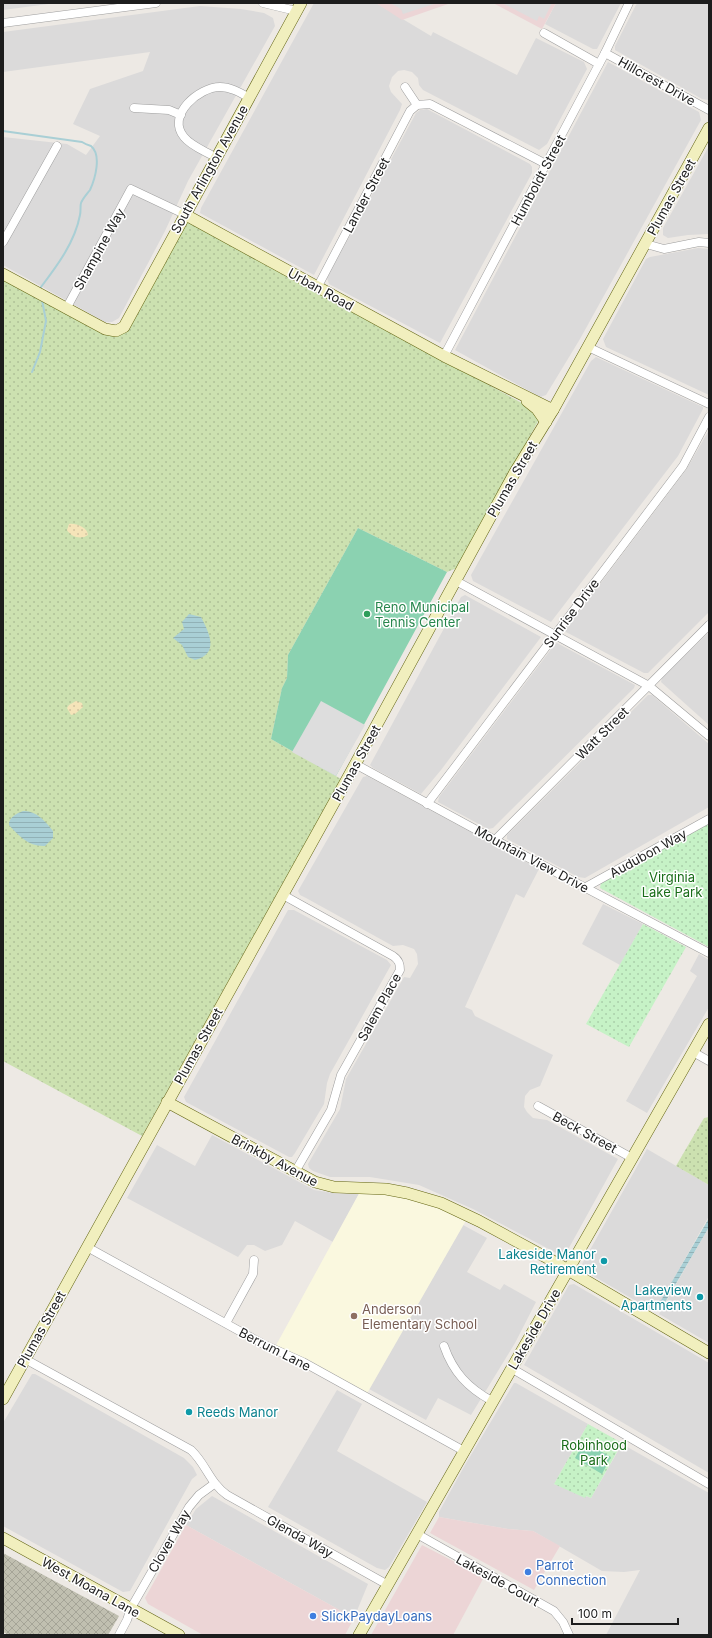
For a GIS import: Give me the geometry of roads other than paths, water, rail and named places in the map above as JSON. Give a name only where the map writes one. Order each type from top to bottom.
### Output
[{"type":"street","points":[[3,23],[131,5],[156,3]]},
{"type":"street","points":[[263,3],[299,7]]},
{"type":"street","name":"Humboldt Street","points":[[444,356],[605,53],[629,3]]},
{"type":"street","name":"South Arlington Avenue","points":[[66,309],[105,329],[116,331],[121,329],[126,323],[215,157],[299,7]]},
{"type":"street","name":"Hillcrest Drive","points":[[544,33],[599,64]]},
{"type":"street","name":"Hillcrest Drive","points":[[605,53],[709,110]]},
{"type":"street","points":[[405,87],[417,105],[430,104],[546,164]]},
{"type":"street","points":[[215,157],[184,138],[179,127],[181,115],[190,100],[214,88],[230,88],[248,97]]},
{"type":"street","name":"Lander Street","points":[[317,288],[410,111],[417,105]]},
{"type":"street","points":[[134,108],[169,110],[181,115]]},
{"type":"street","name":"Plumas Street","points":[[3,1399],[283,895],[515,472],[553,410],[709,128]]},
{"type":"street","points":[[3,242],[57,146]]},
{"type":"street","name":"Urban Road","points":[[131,189],[184,214],[444,356],[553,410]]},
{"type":"street","name":"Shampine Way","points":[[66,309],[131,189]]},
{"type":"street","points":[[646,244],[664,249],[699,242],[709,243]]},
{"type":"street","points":[[3,274],[66,309]]},
{"type":"street","points":[[588,347],[709,404]]},
{"type":"street","name":"Urban Road","points":[[510,389],[534,406],[546,422]]},
{"type":"street","name":"Sunrise Drive","points":[[427,804],[683,466],[709,418]]},
{"type":"street","points":[[456,581],[649,686],[709,736]]},
{"type":"street","name":"Watt Street","points":[[495,840],[709,625]]},
{"type":"street","name":"Mountain View Drive","points":[[355,764],[427,804],[709,952]]},
{"type":"street","name":"Audubon Way","points":[[586,887],[709,819]]},
{"type":"street","name":"Salem Place","points":[[283,895],[394,956],[399,962],[400,966],[400,970],[341,1075],[331,1110],[295,1172]]},
{"type":"street","name":"Lakeside Drive","points":[[359,1635],[709,1024]]},
{"type":"street","points":[[693,1052],[709,1061]]},
{"type":"street","name":"Brinkby Avenue","points":[[167,1102],[295,1172],[325,1186],[386,1189],[407,1193],[441,1203],[479,1221],[568,1270],[709,1353]]},
{"type":"street","name":"Beck Street","points":[[538,1106],[632,1158]]},
{"type":"street","name":"Berrum Lane","points":[[87,1247],[263,1344],[303,1362],[464,1451]]},
{"type":"street","points":[[226,1323],[253,1274],[254,1260]]},
{"type":"street","points":[[444,1346],[453,1368],[467,1385],[492,1401]]},
{"type":"street","points":[[25,1359],[191,1450],[197,1456],[214,1484]]},
{"type":"street","points":[[511,1368],[709,1484]]},
{"type":"street","name":"Glenda Way","points":[[214,1484],[227,1495],[388,1585]]},
{"type":"street","name":"Clover Way","points":[[119,1635],[127,1620],[131,1608],[192,1502],[214,1484]]},
{"type":"street","name":"Lakeside Court","points":[[417,1534],[554,1611],[563,1622],[569,1635]]},
{"type":"street","name":"West Moana Lane","points":[[3,1538],[179,1635]]},
{"type":"water","points":[[189,614],[201,617],[207,629],[210,642],[208,653],[195,660],[188,657],[182,645],[173,638],[184,629],[182,622]]},
{"type":"water","points":[[23,811],[32,812],[44,820],[53,831],[53,838],[45,846],[29,843],[9,825],[11,818]]},
{"type":"water","points":[[709,1218],[709,1227],[660,1311],[656,1309]]},
{"type":"waterway","points":[[3,131],[82,142],[91,146],[96,155],[97,161],[94,180],[90,190],[81,203],[78,225],[74,235],[59,262],[41,287],[41,290]]},
{"type":"waterway","points":[[32,372],[40,352],[46,321],[42,300]]},
{"type":"place","name":"Reno Municipal Tennis Center","points":[[367,614]]},
{"type":"place","name":"Lakeside Manor Retirement","points":[[604,1261]]},
{"type":"place","name":"Lakeview Apartments","points":[[700,1297]]},
{"type":"place","name":"Anderson Elementary School","points":[[354,1316]]},
{"type":"place","name":"Reeds Manor","points":[[189,1412]]},
{"type":"place","name":"Parrot Connection","points":[[528,1572]]},
{"type":"place","name":"SlickPaydayLoans","points":[[313,1616]]},
{"type":"park label","name":"Virginia Lake Park","points":[[672,884]]},
{"type":"park label","name":"Robinhood Park","points":[[594,1452]]}]
